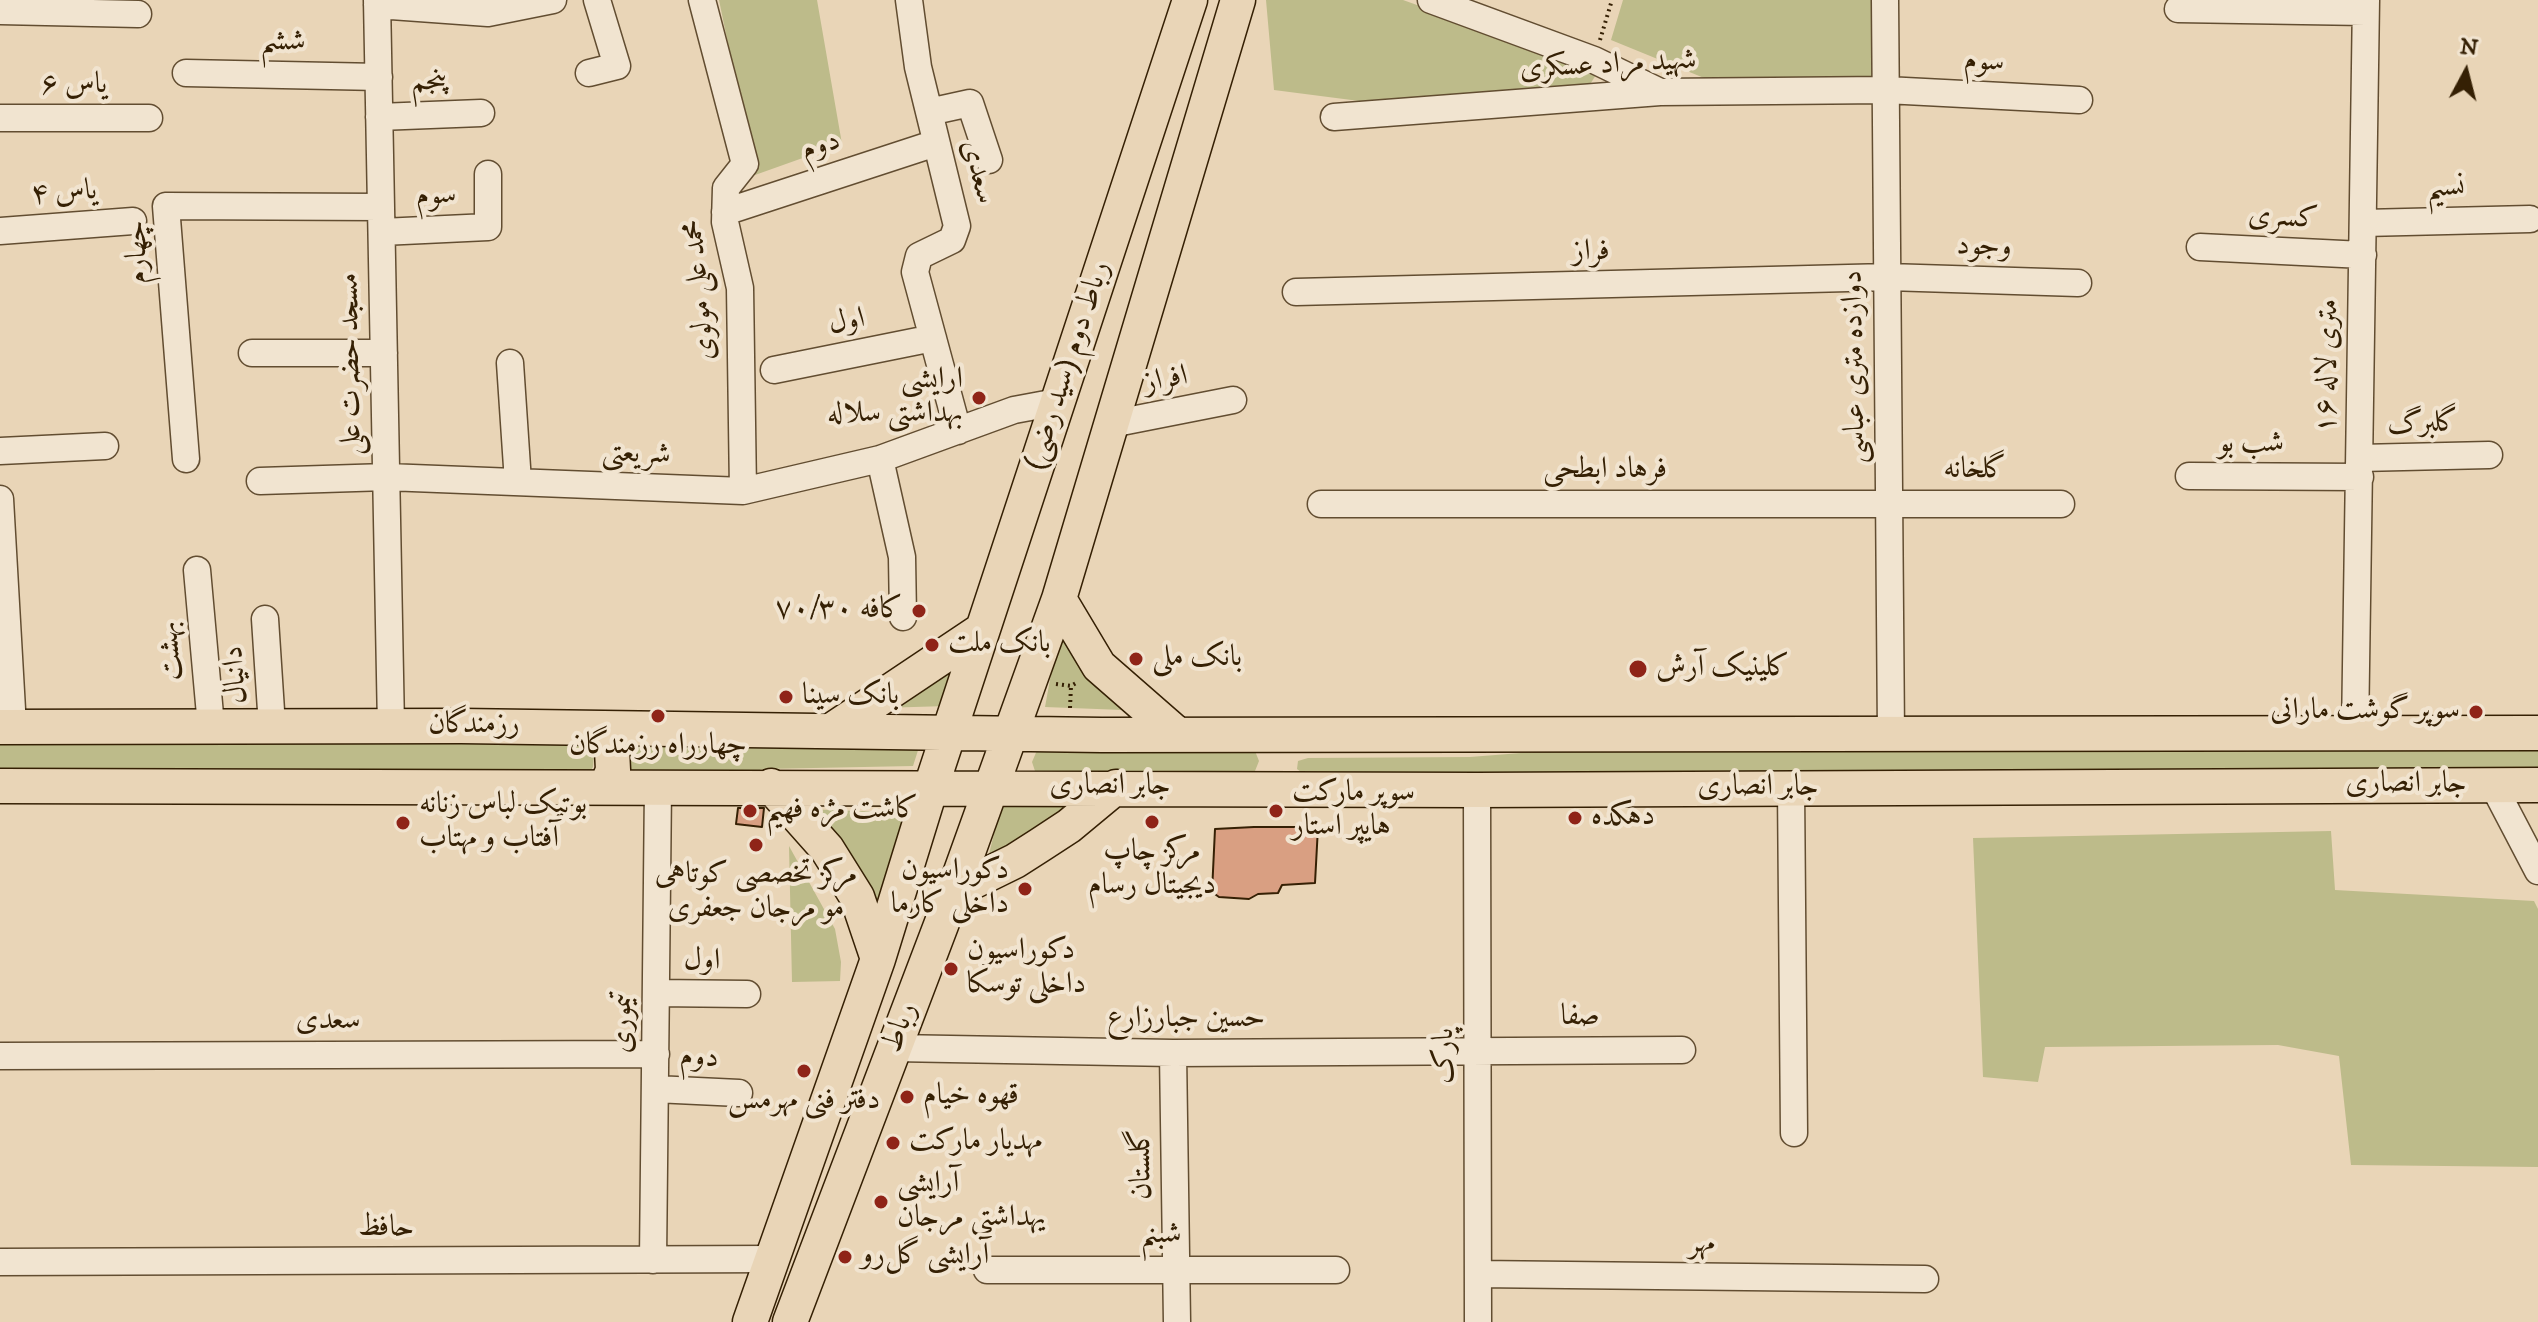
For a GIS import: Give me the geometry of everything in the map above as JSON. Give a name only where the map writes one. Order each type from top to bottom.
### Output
[{"type":"main road","name":"رباط دوم (سید رضی)","points":[[948,732],[1190,0]]},
{"type":"main road","name":"رباط دوم (سید رضی)","points":[[1011,733],[1059,599],[1238,0]]},
{"type":"main road","points":[[1123,204],[1173,219]]},
{"type":"main road","points":[[1059,599],[1099,666],[1178,735]]},
{"type":"main road","points":[[831,731],[982,630]]},
{"type":"main road","name":"رزمندگان","points":[[7,727],[391,726],[948,732]]},
{"type":"main road","points":[[600,728],[612,750],[613,770],[607,786]]},
{"type":"main road","name":"جابر انصاری","points":[[948,732],[1178,735],[2538,733]]},
{"type":"main road","name":"رباط","points":[[750,1322],[878,959],[948,732]]},
{"type":"main road","name":"رباط","points":[[790,1322],[1011,733]]},
{"type":"main road","points":[[1282,734],[1276,747],[1274,764],[1275,775],[1284,788]]},
{"type":"main road","name":"جابر انصاری","points":[[931,787],[1477,790],[2538,785]]},
{"type":"main road","name":"رزمندگان","points":[[0,786],[931,787]]},
{"type":"main road","points":[[771,786],[827,849],[857,897],[878,959]]},
{"type":"main road","points":[[954,891],[1040,845],[1069,826],[1116,787]]},
{"type":"street","points":[[377,2],[488,13],[507,4],[553,0]]},
{"type":"street","points":[[589,73],[617,66],[597,0]]},
{"type":"street","name":"محمد علی مولوی","points":[[702,0],[745,164],[726,188],[725,212],[740,288],[743,491]]},
{"type":"street","name":"سعدی","points":[[909,0],[918,67],[957,226],[952,240],[919,256],[915,272],[958,431]]},
{"type":"street","name":"دوازده متری عباسی","points":[[1885,0],[1891,734]]},
{"type":"street","points":[[1436,1],[1594,60],[1660,92]]},
{"type":"street","name":"مسجد حضرت علی","points":[[377,2],[391,726]]},
{"type":"street","points":[[2178,9],[2366,6]]},
{"type":"street","name":"۱۶ متری لاله","points":[[2355,733],[2366,6]]},
{"type":"street","points":[[0,11],[138,14]]},
{"type":"street","name":"ششم","points":[[186,73],[379,77]]},
{"type":"street","name":"شهید مراد عسکری","points":[[1334,117],[1660,92],[1886,90]]},
{"type":"street","name":"سوم","points":[[1886,90],[2079,100]]},
{"type":"street","points":[[929,112],[970,103],[989,160]]},
{"type":"street","name":"پنجم","points":[[379,117],[481,113]]},
{"type":"street","name":"یاس ۶","points":[[0,118],[149,118]]},
{"type":"street","name":"دوم","points":[[725,212],[936,143]]},
{"type":"street","name":"سوم","points":[[382,219],[488,227],[488,174]]},
{"type":"street","name":"چهارم","points":[[186,459],[166,206],[382,219]]},
{"type":"street","name":"نسیم","points":[[2364,223],[2530,219]]},
{"type":"street","name":"یاس ۴","points":[[0,231],[133,221]]},
{"type":"street","name":"کسری","points":[[2200,247],[2363,255]]},
{"type":"street","name":"وجود","points":[[1888,277],[2078,283]]},
{"type":"street","name":"فراز","points":[[1296,292],[1888,277]]},
{"type":"street","name":"اول","points":[[774,370],[933,338]]},
{"type":"street","points":[[252,353],[384,353]]},
{"type":"street","points":[[510,363],[518,482]]},
{"type":"street","name":"افراز","points":[[1111,424],[1233,400]]},
{"type":"street","name":"شریعتی","points":[[387,477],[743,491],[880,459],[1014,410],[1057,402]]},
{"type":"street","points":[[0,451],[105,446]]},
{"type":"street","name":"گلبرگ","points":[[2360,468],[2489,455]]},
{"type":"street","points":[[880,459],[902,557],[903,617]]},
{"type":"street","name":"شب بو","points":[[2189,476],[2360,468]]},
{"type":"street","points":[[260,481],[387,477]]},
{"type":"street","points":[[0,499],[7,727]]},
{"type":"street","name":"گلخانه","points":[[1890,503],[2061,504]]},
{"type":"street","name":"فرهاد ابطحی","points":[[1321,504],[1890,503]]},
{"type":"street","name":"بهشت","points":[[197,570],[211,726]]},
{"type":"street","name":"دانیال","points":[[265,619],[272,726]]},
{"type":"street","points":[[2493,785],[2538,871]]},
{"type":"street","name":"تیموری","points":[[653,1260],[658,786]]},
{"type":"street","points":[[1791,788],[1794,1133]]},
{"type":"street","name":"پارک","points":[[1477,790],[1478,1322]]},
{"type":"street","name":"اول","points":[[656,993],[747,994]]},
{"type":"street","name":"حسین جبارزارع","points":[[894,1048],[1173,1053],[1478,1050]]},
{"type":"street","name":"صفا","points":[[1478,1050],[1682,1050]]},
{"type":"street","name":"گلستان","points":[[1173,1053],[1177,1322]]},
{"type":"street","name":"سعدی","points":[[0,1056],[656,1054]]},
{"type":"street","name":"دوم","points":[[655,1089],[739,1093]]},
{"type":"street","name":"حافظ","points":[[0,1262],[773,1259]]},
{"type":"street","name":"شبنم","points":[[987,1270],[1336,1270]]},
{"type":"street","name":"مهر","points":[[1478,1274],[1925,1279]]},
{"type":"path","points":[[1594,60],[1612,0]]},
{"type":"path","points":[[1050,683],[1071,686],[1082,679]]},
{"type":"path","points":[[1070,708],[1071,686]]},
{"type":"shaded area","points":[[719,0],[817,0],[842,144],[755,175]]},
{"type":"shaded area","points":[[1266,0],[1403,0],[1599,70],[1589,86],[1367,102],[1274,90]]},
{"type":"shaded area","points":[[1623,0],[1873,0],[1874,78],[1709,80],[1611,40]]},
{"type":"shaded area","points":[[1061,619],[1092,673],[1123,710],[1045,707]]},
{"type":"shaded area","points":[[965,650],[947,706],[880,708]]},
{"type":"shaded area","points":[[619,740],[921,741],[913,766],[764,769],[734,776],[620,779]]},
{"type":"shaded area","points":[[0,742],[585,742],[594,753],[593,767],[587,777],[0,775]]},
{"type":"shaded area","points":[[1038,748],[1255,751],[1259,761],[1255,771],[1242,775],[1036,774],[1032,762]]},
{"type":"shaded area","points":[[1559,750],[2538,750],[2538,776],[1305,775],[1297,769],[1298,761],[1308,758],[1470,757]]},
{"type":"shaded area","points":[[1002,802],[1075,808],[986,866]]},
{"type":"shaded area","points":[[805,809],[911,813],[878,921]]},
{"type":"shaded area","points":[[2331,831],[2335,890],[2534,901],[2538,909],[2538,1167],[2351,1165],[2339,1056],[2278,1045],[2045,1047],[2038,1082],[1983,1077],[1973,838]]},
{"type":"shaded area","points":[[789,846],[835,929],[841,962],[840,981],[792,982]]},
{"type":"building","name":"کاشت مژه فهیم","points":[[738,808],[764,808],[762,827],[736,824]]},
{"type":"building","points":[[1318,827],[1315,883],[1282,885],[1278,893],[1258,894],[1249,899],[1219,897],[1212,892],[1215,829]]},
{"type":"place","name":"ارایشی بهداشتی سلاله","points":[[979,398]]},
{"type":"place","name":"کافه ۷۰/۳۰","points":[[919,611]]},
{"type":"place","name":"بانک ملت","points":[[932,645]]},
{"type":"place","name":"بانک ملی","points":[[1136,659]]},
{"type":"place","name":"کلینیک آرش","points":[[1638,669]]},
{"type":"place","name":"بانک سینا","points":[[786,697]]},
{"type":"place","name":"سوپر گوشت مارانی","points":[[2476,712]]},
{"type":"place","name":"چهارراه رزمندگان","points":[[658,716]]},
{"type":"place","name":"کاشت مژه فهیم","points":[[750,811]]},
{"type":"place","name":"سوپر مارکت هایپر استار","points":[[1276,811]]},
{"type":"place","name":"دهکده","points":[[1575,818]]},
{"type":"place","name":"مرکز چاپ دیجیتال رسام","points":[[1152,822]]},
{"type":"place","name":"بوتیک لباس زنانه آفتاب و مهتاب","points":[[403,823]]},
{"type":"place","name":"مرکز تخصصی کوتاهی مو مرجان جعفری","points":[[756,845]]},
{"type":"place","name":"دکوراسیون داخلی کارما","points":[[1025,889]]},
{"type":"place","name":"دکوراسیون داخلی توسکا","points":[[951,969]]},
{"type":"place","name":"دفتر فنی مهرمس","points":[[804,1071]]},
{"type":"place","name":"قهوه خیام","points":[[907,1097]]},
{"type":"place","name":"مهدیار مارکت","points":[[893,1143]]},
{"type":"place","name":"آرایشی یهداشتی مرجان","points":[[881,1202]]},
{"type":"place","name":"آرایشی گل‌رو","points":[[845,1257]]}]
